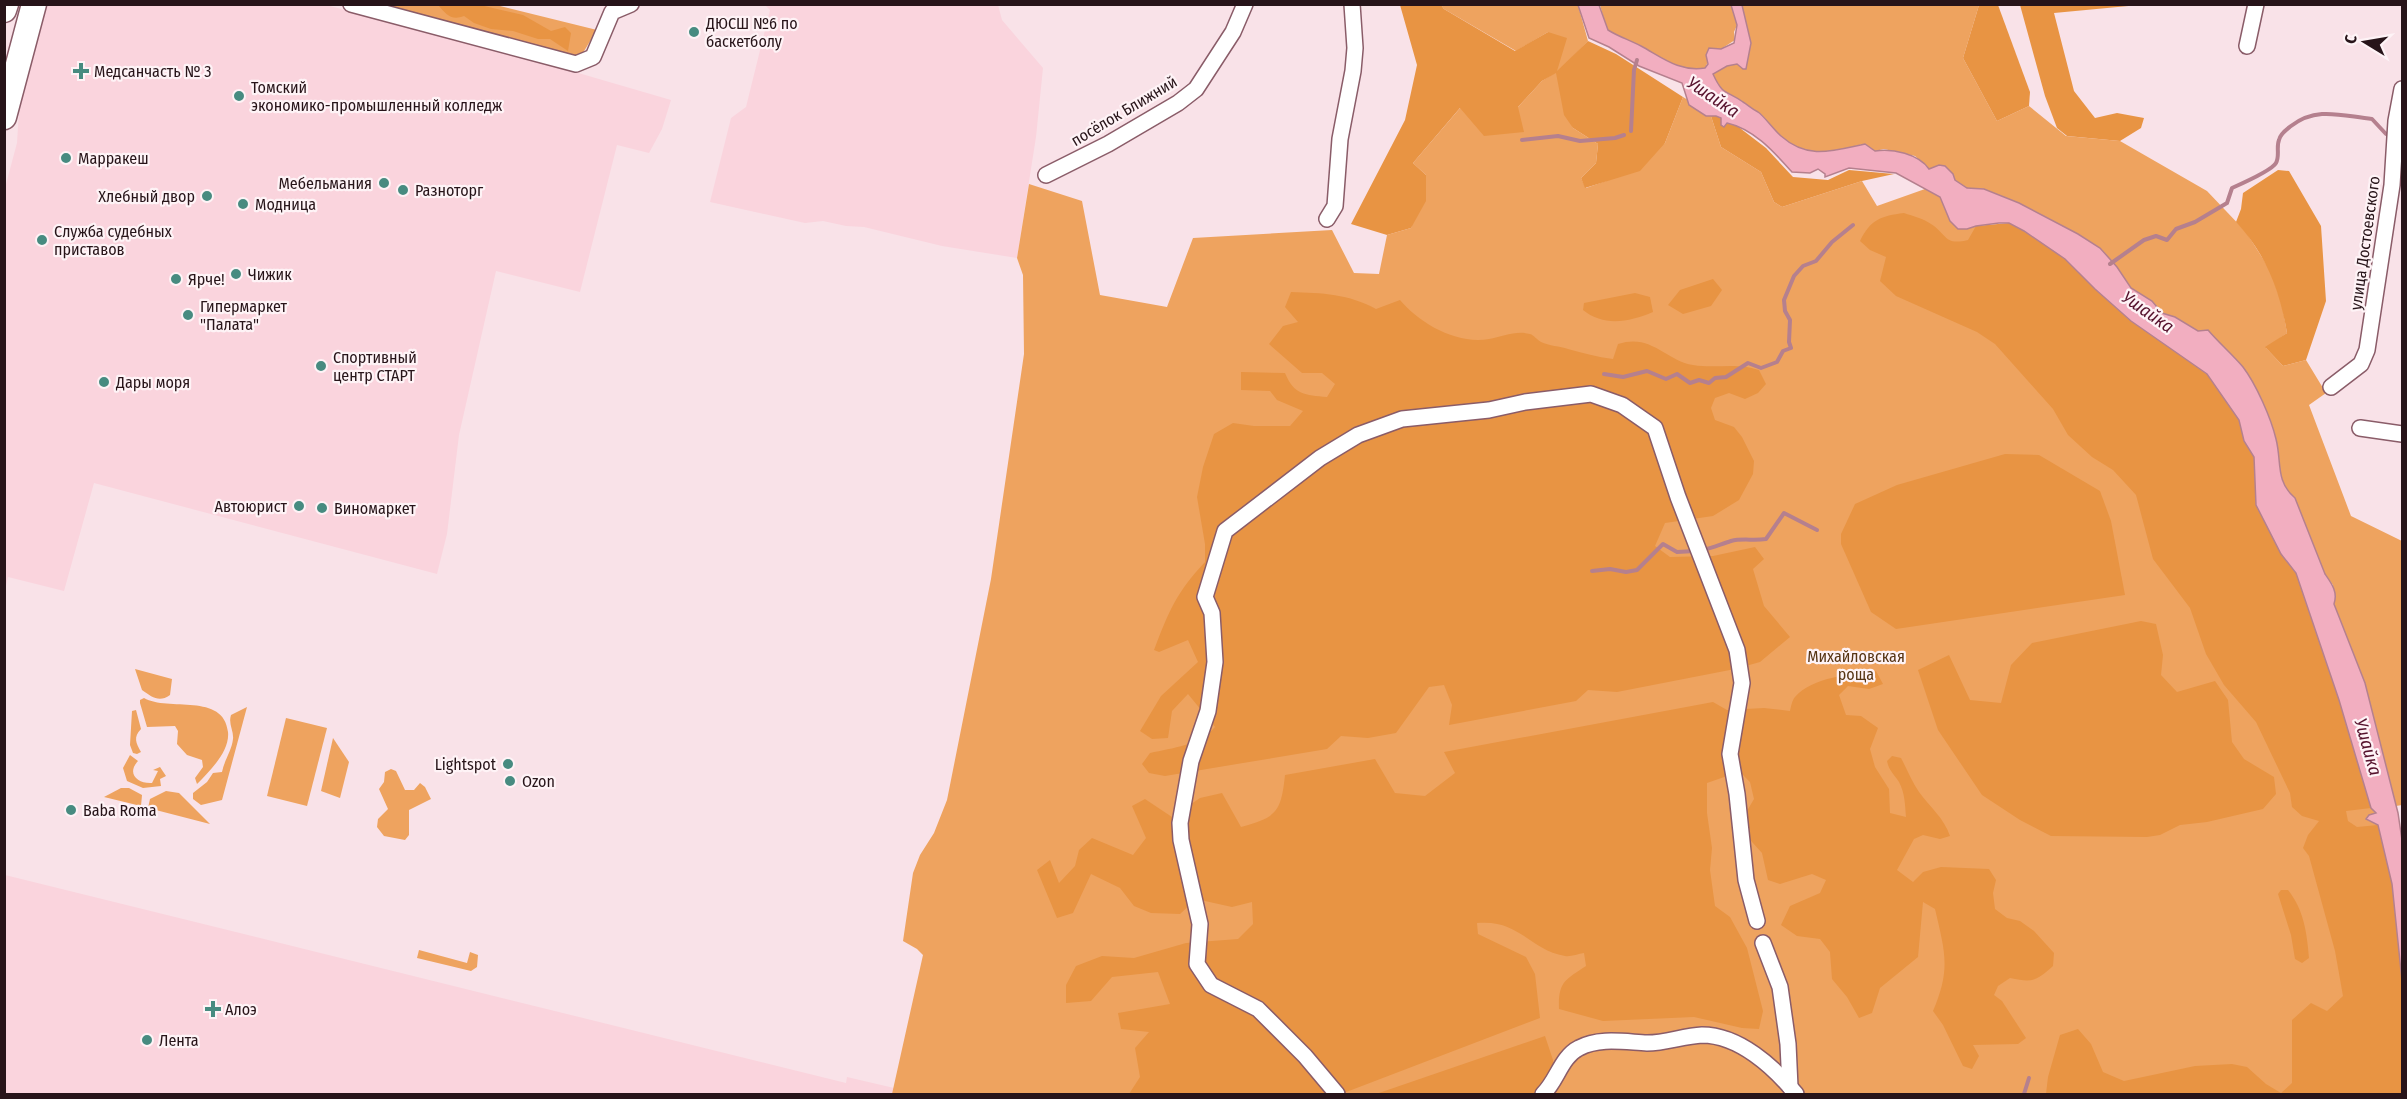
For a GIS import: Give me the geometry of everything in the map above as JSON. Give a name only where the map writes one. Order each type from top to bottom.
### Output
[{"type":"main road","points":[[4,10],[6,4]]},
{"type":"main road","points":[[4,117],[34,4]]},
{"type":"street","points":[[351,4],[576,64],[593,57],[612,12],[631,4]]},
{"type":"street","name":"посёлок Ближний","points":[[1046,175],[1108,144],[1178,103],[1196,89],[1233,32],[1245,4]]},
{"type":"street","points":[[1327,219],[1335,206],[1340,139],[1353,71],[1355,48],[1352,4]]},
{"type":"street","points":[[2247,46],[2256,4]]},
{"type":"street","name":"улица Достоевского","points":[[2331,387],[2361,364],[2367,350],[2398,186],[2396,121],[2403,89]]},
{"type":"street","points":[[1337,1095],[1305,1056],[1258,1009],[1211,985],[1197,964],[1200,924],[1181,840],[1180,823],[1191,761],[1208,711],[1215,662],[1212,613],[1205,597],[1225,531],[1320,458],[1358,435],[1402,419],[1489,410],[1525,402],[1591,394],[1622,405],[1655,428],[1682,508],[1737,650],[1742,683],[1730,754],[1737,794],[1746,880],[1757,921]]},
{"type":"street","points":[[2360,428],[2403,434]]},
{"type":"street","points":[[1763,943],[1779,987],[1793,1091]]},
{"type":"street","points":[[1543,1095],[1571,1054],[1579,1048],[1601,1041],[1661,1043],[1700,1035],[1713,1036],[1735,1043],[1774,1071],[1793,1091]]},
{"type":"shaded area","points":[[46,5],[326,5],[503,51],[671,100],[662,129],[649,153],[617,145],[580,292],[496,271],[459,435],[447,534],[437,574],[94,483],[64,591],[8,577],[5,590],[5,188],[17,143],[19,111]]},
{"type":"shaded area","points":[[438,5],[480,5],[523,15],[551,31],[565,27],[571,33],[568,51],[550,39],[538,39],[513,31],[491,29],[474,23],[464,16],[452,17]]},
{"type":"shaded area","points":[[765,5],[998,5],[1002,20],[1043,68],[1036,137],[1017,258],[942,246],[864,227],[823,221],[805,223],[710,202],[731,118],[746,107],[770,10]]},
{"type":"shaded area","points":[[1400,5],[1441,5],[1444,9],[1515,51],[1548,32],[1567,38],[1557,71],[1588,41],[1616,54],[1683,97],[1665,143],[1640,171],[1585,188],[1581,178],[1596,163],[1598,144],[1573,128],[1564,115],[1556,73],[1542,81],[1518,107],[1524,132],[1484,136],[1460,108],[1413,163],[1426,175],[1426,201],[1411,228],[1387,235],[1351,224],[1405,120],[1417,65]]},
{"type":"shaded area","points":[[1979,5],[1998,5],[2030,92],[2029,106],[1997,121],[1963,58]]},
{"type":"shaded area","points":[[2020,5],[2139,5],[2054,13],[2074,91],[2095,118],[2117,113],[2144,118],[2141,128],[2120,141],[2067,136],[2057,128],[2045,96]]},
{"type":"shaded area","points":[[1719,112],[1766,148],[1793,177],[1828,180],[1849,170],[1894,174],[1862,181],[1782,207],[1774,202],[1761,172],[1721,147],[1710,113]]},
{"type":"shaded area","points":[[2278,170],[2289,171],[2321,226],[2326,301],[2306,360],[2283,366],[2265,347],[2287,333],[2276,288],[2256,247],[2236,222],[2241,209],[2243,193]]},
{"type":"shaded area","points":[[1904,213],[1928,222],[1946,238],[1954,241],[1968,240],[1976,226],[2009,223],[2047,244],[2131,321],[2207,374],[2239,420],[2244,441],[2254,457],[2256,505],[2281,554],[2296,573],[2339,700],[2371,808],[2346,811],[2348,821],[2357,827],[2378,825],[2392,884],[2401,964],[2402,1094],[2046,1094],[2048,1077],[2060,1035],[2078,1029],[2091,1044],[2103,1072],[2124,1081],[2195,1066],[2232,1064],[2247,1067],[2266,1084],[2281,1093],[2292,1083],[2292,1020],[2311,1003],[2327,1011],[2343,996],[2335,951],[2309,856],[2303,848],[2308,835],[2319,821],[2302,816],[2292,807],[2290,793],[2256,722],[2224,685],[2206,654],[2190,608],[2153,559],[2136,495],[2113,470],[2092,457],[2068,435],[2053,409],[1995,344],[1977,332],[1896,296],[1880,281],[1886,257],[1870,250],[1860,241],[1873,223]]},
{"type":"shaded area","points":[[1713,279],[1722,290],[1711,306],[1683,314],[1668,305],[1680,290]]},
{"type":"shaded area","points":[[1291,292],[1345,297],[1376,309],[1400,300],[1417,317],[1428,324],[1464,339],[1489,339],[1514,333],[1525,333],[1547,344],[1613,359],[1618,344],[1640,342],[1693,365],[1742,366],[1759,370],[1766,384],[1758,393],[1745,399],[1729,393],[1715,398],[1711,408],[1715,420],[1734,427],[1742,437],[1754,461],[1753,474],[1739,500],[1713,516],[1665,523],[1655,546],[1670,557],[1713,556],[1755,547],[1764,559],[1753,569],[1764,606],[1790,637],[1760,662],[1735,669],[1617,692],[1588,690],[1576,701],[1449,725],[1452,705],[1444,685],[1429,687],[1396,733],[1368,738],[1341,736],[1327,749],[1165,776],[1149,773],[1142,764],[1150,753],[1193,742],[1215,727],[1188,694],[1172,711],[1168,738],[1152,739],[1140,731],[1161,696],[1198,662],[1188,640],[1159,652],[1154,650],[1174,603],[1205,562],[1205,544],[1197,497],[1203,467],[1214,434],[1233,423],[1254,426],[1290,426],[1303,411],[1277,400],[1270,391],[1241,390],[1241,372],[1285,373],[1296,390],[1312,396],[1327,397],[1335,384],[1322,373],[1302,373],[1269,344],[1283,326],[1298,322],[1285,307]]},
{"type":"shaded area","points":[[1635,293],[1650,297],[1653,312],[1626,320],[1608,321],[1583,310],[1584,303]]},
{"type":"shaded area","points":[[2005,454],[2039,455],[2100,491],[2111,521],[2125,595],[1896,629],[1871,612],[1841,544],[1841,534],[1855,504],[1897,485]]},
{"type":"shaded area","points":[[2141,621],[2156,624],[2163,655],[2161,675],[2177,692],[2215,681],[2228,700],[2232,742],[2244,759],[2274,777],[2276,794],[2263,809],[2207,822],[2180,825],[2160,835],[2147,837],[2051,836],[2020,820],[1982,795],[1938,730],[1918,670],[1949,655],[1970,700],[2001,703],[2011,665],[2032,643]]},
{"type":"shaded area","points":[[1876,671],[1883,684],[1869,689],[1848,686],[1839,695],[1846,715],[1861,716],[1878,728],[1870,749],[1875,767],[1889,789],[1890,813],[1906,817],[1902,790],[1887,761],[1892,756],[1901,758],[1916,788],[1940,818],[1950,836],[1940,839],[1923,835],[1914,839],[1897,870],[1913,882],[1923,872],[1941,867],[1989,869],[1996,880],[1993,893],[1995,909],[2007,918],[2020,921],[2034,931],[2054,953],[2053,966],[2038,978],[2024,980],[2010,978],[1998,986],[1994,995],[2002,1001],[2026,1038],[2018,1044],[1973,1045],[1979,1056],[1972,1069],[1963,1066],[1943,1025],[1933,1011],[1939,996],[1945,960],[1935,909],[1923,902],[1918,957],[1880,988],[1872,1013],[1859,1018],[1847,997],[1832,979],[1830,952],[1820,939],[1797,936],[1781,925],[1790,906],[1820,893],[1826,880],[1812,874],[1780,884],[1768,880],[1762,853],[1743,832],[1744,816],[1754,799],[1750,782],[1743,775],[1730,775],[1707,783],[1707,813],[1712,848],[1710,870],[1715,906],[1730,917],[1747,948],[1763,1011],[1759,1029],[1742,1028],[1694,1017],[1603,1021],[1559,1009],[1560,993],[1564,983],[1586,966],[1584,953],[1567,956],[1553,953],[1514,930],[1492,923],[1477,923],[1478,934],[1526,957],[1535,974],[1540,1018],[1341,1094],[1129,1094],[1140,1077],[1135,1048],[1149,1032],[1121,1029],[1118,1013],[1170,1004],[1158,972],[1112,977],[1091,1001],[1066,1003],[1066,985],[1076,966],[1102,956],[1134,958],[1186,943],[1238,939],[1253,924],[1252,902],[1232,907],[1196,899],[1180,914],[1151,913],[1134,906],[1120,888],[1091,874],[1073,913],[1057,918],[1037,870],[1050,860],[1059,883],[1075,866],[1079,850],[1092,838],[1133,855],[1146,838],[1132,806],[1145,799],[1172,817],[1200,798],[1222,793],[1241,827],[1262,820],[1275,811],[1282,797],[1285,775],[1375,759],[1395,793],[1425,796],[1455,773],[1444,752],[1713,702],[1727,710],[1764,708],[1790,711],[1795,697],[1811,685],[1833,678]]},
{"type":"shaded area","points":[[5,875],[846,1083],[847,1077],[894,1088],[892,1094],[5,1094]]},
{"type":"shaded area","points":[[2281,890],[2288,890],[2304,922],[2309,958],[2302,963],[2295,959],[2291,935],[2278,894]]},
{"type":"shaded area","points":[[1545,1036],[1553,1060],[1554,1094],[1376,1094]]},
{"type":"green space","points":[[386,4],[496,5],[597,30],[581,56],[570,58],[386,7]]},
{"type":"green space","name":"Михайловская роща","points":[[1441,5],[1578,5],[1588,41],[1557,73],[1573,128],[1598,144],[1596,163],[1581,178],[1586,188],[1606,181],[1665,143],[1683,97],[1710,113],[1721,147],[1761,172],[1774,202],[1782,207],[1862,181],[1877,206],[1925,189],[1940,197],[1950,221],[1967,229],[1976,226],[2095,289],[2131,321],[2188,360],[2239,420],[2244,441],[2254,457],[2269,528],[2281,554],[2371,808],[2376,814],[2402,981],[2402,1094],[892,1094],[923,955],[903,941],[913,873],[920,855],[934,833],[947,800],[991,579],[1024,354],[1023,275],[1017,258],[1029,184],[1082,201],[1100,295],[1167,307],[1193,238],[1332,230],[1354,273],[1379,274],[1387,235],[1411,228],[1426,175],[1413,163],[1461,107],[1518,107],[1542,81],[1556,72],[1548,32],[1516,51],[1444,9]]},
{"type":"green space","points":[[1600,5],[1731,5],[1737,25],[1734,32],[1735,40],[1721,49],[1714,49],[1705,68],[1690,70],[1681,68],[1607,30]]},
{"type":"green space","points":[[1979,5],[1963,58],[1997,121],[2029,106],[2066,136],[2120,141],[2207,191],[2246,232],[2270,270],[2282,304],[2287,333],[2266,348],[2283,366],[2306,360],[2326,393],[2309,405],[2351,516],[2402,541],[2402,805],[2396,806],[2365,683],[2334,604],[2333,585],[2325,574],[2295,498],[2284,485],[2271,421],[2258,392],[2243,367],[2208,330],[2198,331],[2175,317],[2162,313],[2152,301],[2131,288],[2100,248],[2019,203],[1984,189],[1967,188],[1955,180],[1953,174],[1929,169],[1915,156],[1884,149],[1875,151],[1864,144],[1820,152],[1790,144],[1760,114],[1722,89],[1713,74],[1727,66],[1737,64],[1742,6]]},
{"type":"green space","points":[[135,669],[172,679],[170,695],[159,699],[142,690]]},
{"type":"green space","points":[[144,698],[167,704],[206,707],[217,712],[224,720],[228,732],[226,746],[218,760],[197,784],[195,778],[203,767],[202,760],[187,755],[177,744],[178,731],[175,726],[147,727],[140,703],[140,700]]},
{"type":"green space","points":[[247,707],[222,800],[201,805],[193,799],[193,793],[207,782],[213,773],[222,772],[233,739],[231,715]]},
{"type":"green space","points":[[136,710],[141,729],[136,740],[141,752],[137,754],[133,753],[130,745],[132,711]]},
{"type":"green space","points":[[286,718],[327,728],[307,806],[267,796]]},
{"type":"green space","points":[[333,738],[349,762],[340,798],[321,791]]},
{"type":"green space","points":[[130,755],[138,761],[133,774],[142,782],[152,783],[158,771],[153,770],[160,767],[166,776],[160,779],[161,786],[143,788],[127,781],[123,768]]},
{"type":"green space","points":[[391,769],[396,771],[405,790],[414,790],[420,783],[425,787],[431,799],[409,810],[409,835],[405,840],[384,836],[377,827],[378,819],[388,809],[379,789],[384,782],[385,772]]},
{"type":"green space","points":[[121,788],[129,788],[142,795],[141,806],[104,797]]},
{"type":"green space","points":[[166,791],[179,793],[210,824],[148,808],[150,799]]},
{"type":"green space","points":[[419,950],[467,963],[470,952],[478,955],[477,967],[471,971],[417,958]]},
{"type":"water","name":"Ушайка","points":[[1578,5],[1599,5],[1608,30],[1672,63],[1696,69],[1705,68],[1708,64],[1706,55],[1709,48],[1721,49],[1734,43],[1737,25],[1731,5],[1742,5],[1751,43],[1746,69],[1737,64],[1727,66],[1713,74],[1725,92],[1758,112],[1791,144],[1821,152],[1865,144],[1875,151],[1889,150],[1905,153],[1919,159],[1929,169],[1939,165],[1945,166],[1953,174],[1955,180],[1967,188],[1984,189],[2019,203],[2100,248],[2131,288],[2152,301],[2162,313],[2175,317],[2198,331],[2208,330],[2243,367],[2267,411],[2278,447],[2284,485],[2295,498],[2325,574],[2334,588],[2334,604],[2365,683],[2398,813],[2402,840],[2402,981],[2392,884],[2378,825],[2366,819],[2369,815],[2376,813],[2371,808],[2339,700],[2296,573],[2281,554],[2256,505],[2254,457],[2244,441],[2239,420],[2207,374],[2131,321],[2065,259],[2009,223],[1958,229],[1950,221],[1940,197],[1896,173],[1849,168],[1825,177],[1825,174],[1818,169],[1810,173],[1792,172],[1771,149],[1746,130],[1727,123],[1724,127],[1721,125],[1721,118],[1706,116],[1689,105],[1682,83],[1639,66],[1609,47],[1589,38]]},
{"type":"waterway","points":[[1631,131],[1634,70],[1637,60]]},
{"type":"waterway","points":[[2110,264],[2144,240],[2156,236],[2167,240],[2176,229],[2195,222],[2227,203],[2232,188],[2263,173],[2276,163],[2281,136],[2301,120],[2320,114],[2372,119],[2386,134]]},
{"type":"waterway","points":[[1522,140],[1558,136],[1580,141],[1624,135]]},
{"type":"waterway","points":[[1604,374],[1623,377],[1647,371],[1666,379],[1677,374],[1690,383],[1699,380],[1709,383],[1715,378],[1726,377],[1748,363],[1761,368],[1777,362],[1783,351],[1791,348],[1790,320],[1785,311],[1784,300],[1794,276],[1803,266],[1816,261],[1832,242],[1853,225]]},
{"type":"waterway","points":[[1702,550],[1735,540],[1766,539],[1784,513],[1817,530]]},
{"type":"waterway","points":[[1592,571],[1637,570],[1663,544],[1677,552],[1695,551]]},
{"type":"waterway","points":[[2024,1094],[2029,1078]]},
{"type":"place","name":"ДЮСШ №6 по баскетболу","points":[[694,32]]},
{"type":"place","name":"Медсанчасть № 3","points":[[81,71]]},
{"type":"place","name":"Томский экономико-промышленный колледж","points":[[239,96]]},
{"type":"place","name":"Марракеш","points":[[66,158]]},
{"type":"place","name":"Мебельмания","points":[[384,183]]},
{"type":"place","name":"Разноторг","points":[[403,190]]},
{"type":"place","name":"Хлебный двор","points":[[207,196]]},
{"type":"place","name":"Модница","points":[[243,204]]},
{"type":"place","name":"Служба судебных приставов","points":[[42,240]]},
{"type":"place","name":"Чижик","points":[[236,274]]},
{"type":"place","name":"Ярче!","points":[[176,279]]},
{"type":"place","name":"Гипермаркет \"Палата\"","points":[[188,315]]},
{"type":"place","name":"Спортивный центр СТАРТ","points":[[321,366]]},
{"type":"place","name":"Дары моря","points":[[104,382]]},
{"type":"place","name":"Автоюрист","points":[[299,506]]},
{"type":"place","name":"Виномаркет","points":[[322,508]]},
{"type":"place","name":"Lightspot","points":[[508,764]]},
{"type":"place","name":"Ozon","points":[[510,781]]},
{"type":"place","name":"Baba Roma","points":[[71,810]]},
{"type":"place","name":"Алоэ","points":[[213,1009]]},
{"type":"place","name":"Лента","points":[[147,1040]]}]
